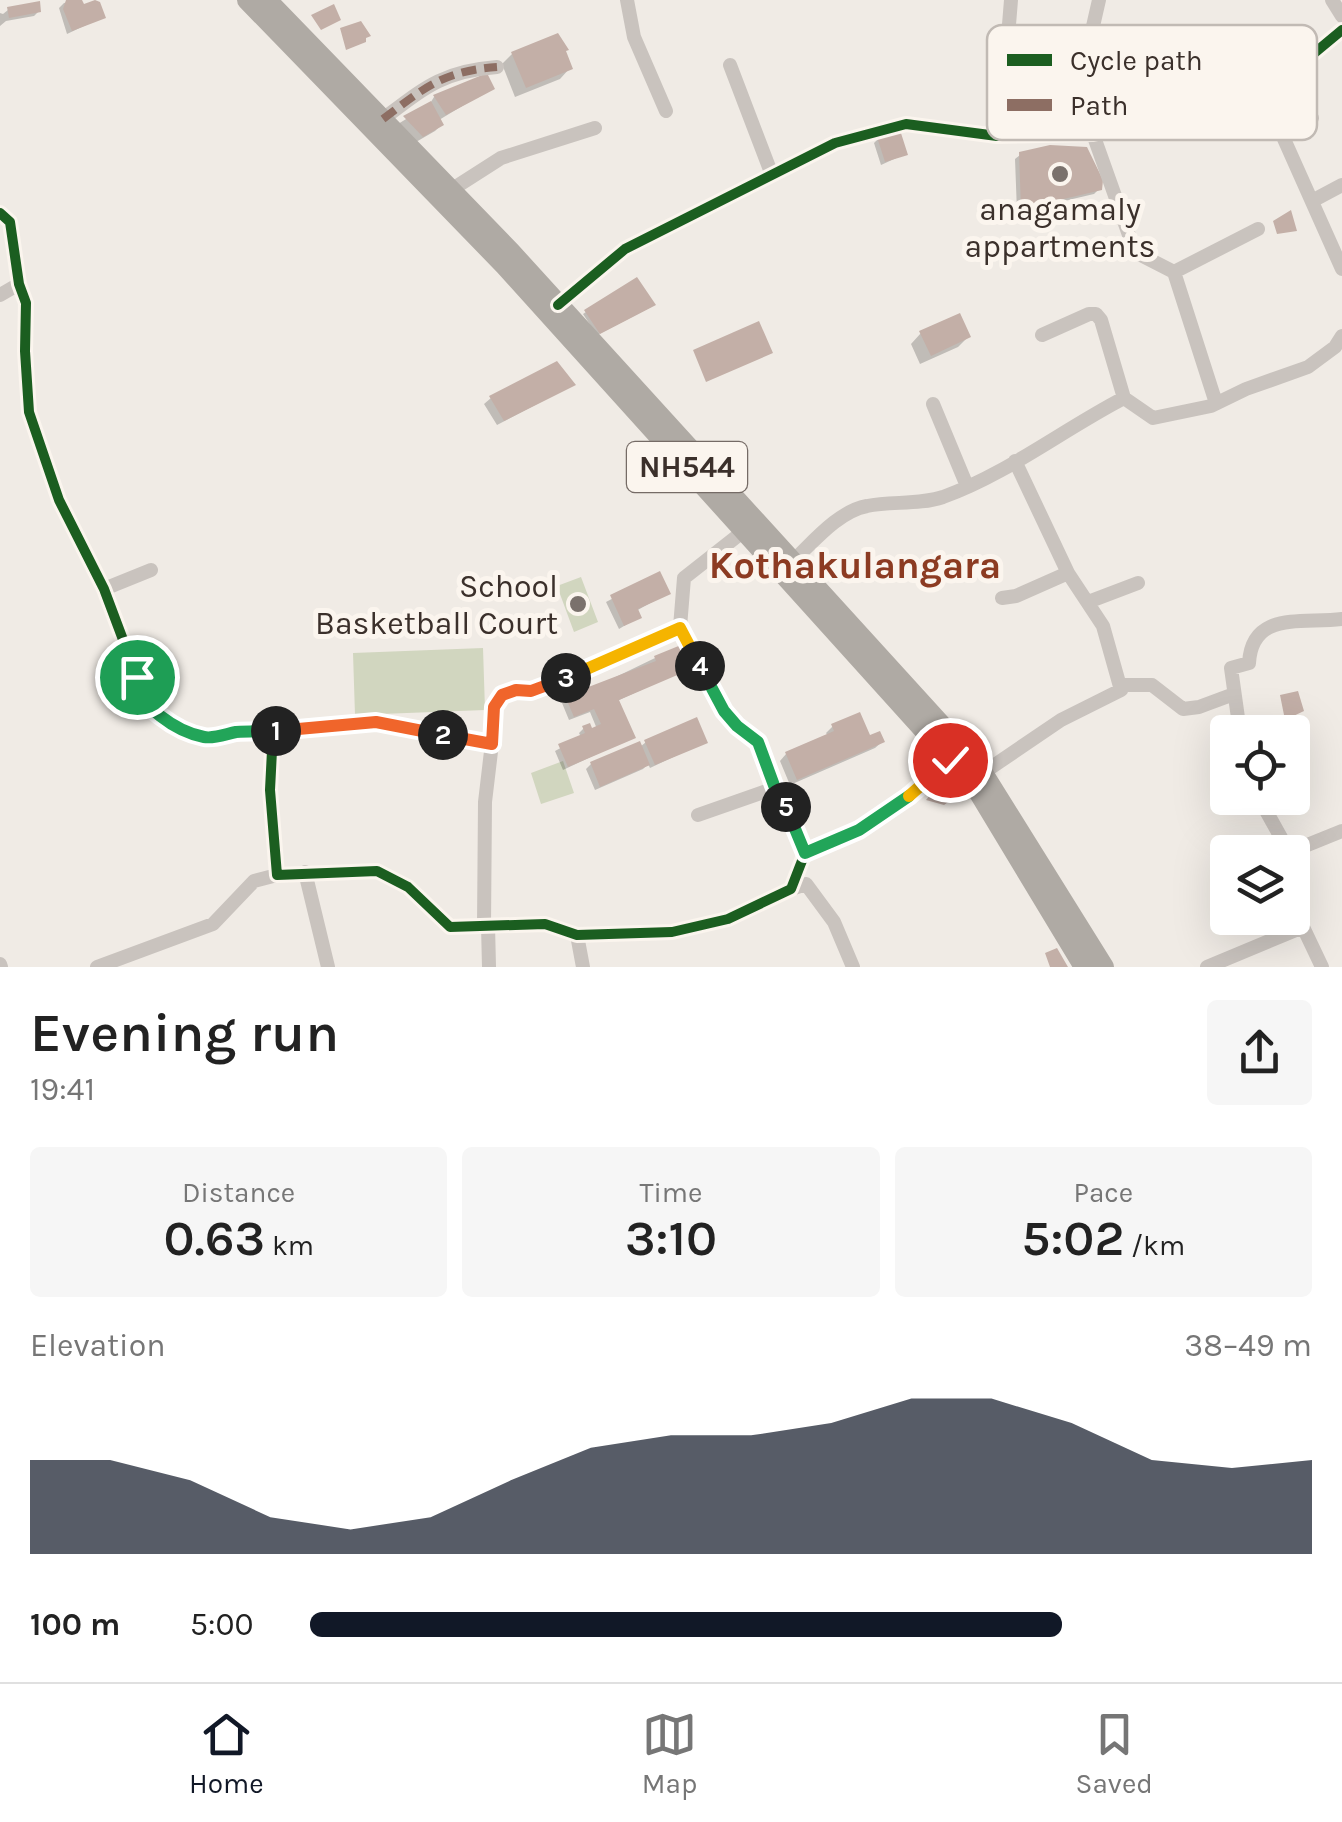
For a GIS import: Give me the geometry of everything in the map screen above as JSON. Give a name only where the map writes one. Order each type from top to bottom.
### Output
[{"type":"highway","name":"NH544","points":[[247,0],[505,266],[976,788],[1084,967]]},
{"type":"highway","name":"NH544","points":[[267,0],[558,305],[983,772],[1104,967]]},
{"type":"street","points":[[627,0],[634,37],[666,111]]},
{"type":"street","points":[[1009,25],[1011,0]]},
{"type":"street","points":[[1093,25],[1099,0]]},
{"type":"street","points":[[1332,0],[1342,16]]},
{"type":"street","points":[[1317,51],[1342,30]]},
{"type":"street","points":[[730,65],[772,175]]},
{"type":"street","points":[[383,119],[423,90],[462,70],[497,68]]},
{"type":"street","points":[[558,305],[625,249],[835,144],[883,128],[924,124],[987,134]]},
{"type":"street","points":[[451,190],[500,158],[595,128]]},
{"type":"street","points":[[1095,140],[1136,252],[1174,272],[1216,404]]},
{"type":"street","points":[[1284,140],[1342,269]]},
{"type":"street","points":[[1312,201],[1342,185]]},
{"type":"street","points":[[0,213],[10,222],[26,303],[29,412],[59,500],[104,588],[137,686],[148,705],[178,727],[208,738],[234,732],[376,722],[492,744]]},
{"type":"street","points":[[1174,272],[1258,229]]},
{"type":"street","points":[[0,295],[20,284]]},
{"type":"street","points":[[1042,336],[1088,314],[1096,314],[1124,398],[1153,418],[1216,404],[1308,367],[1335,347],[1342,336]]},
{"type":"street","points":[[794,560],[837,521],[863,506],[940,498],[1015,461],[1124,398]]},
{"type":"street","points":[[933,404],[967,486]]},
{"type":"street","points":[[983,772],[1061,720],[1121,690],[1103,626],[1068,573],[1015,461]]},
{"type":"street","points":[[745,530],[684,578],[680,628],[724,711],[758,742],[780,792],[805,853],[791,889]]},
{"type":"street","points":[[104,588],[151,570]]},
{"type":"street","points":[[1002,598],[1016,596],[1068,573]]},
{"type":"street","points":[[1088,602],[1138,583]]},
{"type":"street","points":[[1237,715],[1231,668],[1249,663],[1250,642],[1260,630],[1275,625],[1342,620]]},
{"type":"street","points":[[490,967],[485,802],[494,707],[508,692],[531,691],[577,674],[680,628]]},
{"type":"street","points":[[1120,684],[1152,685],[1183,708],[1199,707],[1234,694]]},
{"type":"street","points":[[273,731],[270,790],[277,875]]},
{"type":"street","points":[[805,853],[859,830],[918,789],[950,760]]},
{"type":"street","points":[[698,815],[775,788]]},
{"type":"street","points":[[1310,844],[1342,831]]},
{"type":"street","points":[[105,965],[213,924],[254,881],[305,872],[377,871],[408,887],[450,927],[545,924],[576,935],[672,932],[728,919],[806,884],[834,922],[853,967]]},
{"type":"street","points":[[305,872],[328,967]]},
{"type":"street","points":[[576,935],[583,967]]},
{"type":"street","points":[[1206,967],[1283,935]]},
{"type":"street","points":[[1306,935],[1322,967]]},
{"type":"green space","name":"School Basketball Court","points":[[581,577],[598,622],[574,632],[557,586]]},
{"type":"green space","points":[[483,648],[485,710],[355,715],[353,653]]},
{"type":"green space","points":[[563,761],[574,793],[541,804],[531,773]]},
{"type":"building","points":[[66,0],[100,2],[106,18],[72,31],[63,9]]},
{"type":"building","points":[[40,1],[41,12],[9,18],[7,7]]},
{"type":"building","points":[[334,4],[341,20],[321,30],[311,15]]},
{"type":"building","points":[[361,21],[371,36],[346,50],[340,28]]},
{"type":"building","points":[[558,33],[569,50],[566,51],[573,69],[526,88],[511,52]]},
{"type":"building","points":[[487,73],[495,89],[446,115],[433,95]]},
{"type":"building","points":[[431,101],[444,125],[423,137],[403,116]]},
{"type":"building","points":[[900,130],[908,155],[885,162],[877,137]]},
{"type":"building","name":"anagamaly appartments","points":[[1050,145],[1087,147],[1103,180],[1102,190],[1021,209],[1019,152]]},
{"type":"building","points":[[1291,210],[1297,231],[1277,234],[1273,221]]},
{"type":"building","points":[[637,277],[656,305],[600,334],[584,310]]},
{"type":"building","points":[[960,313],[971,337],[931,356],[919,331]]},
{"type":"building","points":[[759,321],[773,353],[706,382],[693,350]]},
{"type":"building","points":[[557,361],[576,385],[504,421],[489,396]]},
{"type":"building","points":[[660,571],[671,594],[638,609],[642,618],[624,626],[610,595]]},
{"type":"building","points":[[681,645],[684,652],[693,648],[696,667],[619,700],[636,738],[568,767],[558,744],[585,733],[582,726],[590,723],[592,728],[601,724],[594,709],[574,717],[565,696],[656,661],[654,656]]},
{"type":"building","points":[[1298,691],[1304,711],[1284,715],[1280,695]]},
{"type":"building","points":[[860,712],[870,735],[880,731],[885,742],[797,780],[785,752],[834,731],[831,724]]},
{"type":"building","points":[[697,717],[708,743],[655,765],[644,740]]},
{"type":"building","points":[[640,741],[650,765],[600,787],[590,762]]},
{"type":"building","points":[[946,776],[961,793],[944,805],[926,800]]},
{"type":"building","points":[[1057,948],[1068,967],[1050,967],[1045,953]]},
{"type":"marked path","points":[[383,119],[448,77],[497,67]]},
{"type":"cycle path","points":[[1317,51],[1342,30]]},
{"type":"cycle path","points":[[558,305],[625,249],[835,143],[906,124],[987,135]]},
{"type":"cycle path","points":[[0,213],[10,222],[19,284],[26,303],[29,412],[59,500],[104,589],[137,685],[148,705],[177,727],[208,739],[234,732],[376,722],[493,744]]},
{"type":"cycle path","points":[[273,731],[270,790],[277,875],[377,871],[408,887],[450,927],[545,924],[577,935],[672,932],[728,919],[791,889],[805,853],[882,814],[951,760]]},
{"type":"place","name":"anagamaly appartments","points":[[1060,174]]},
{"type":"place","name":"School Basketball Court","points":[[578,604]]},
{"type":"district","name":"Kothakulangara","points":[[855,565]]},
{"type":"route","points":[[137,677],[137,686],[148,705],[178,727],[208,738],[234,732],[376,722],[492,744],[494,707],[502,695],[516,690],[531,691],[680,628],[724,711],[758,742],[805,853],[859,830],[918,789],[950,760]]}]
